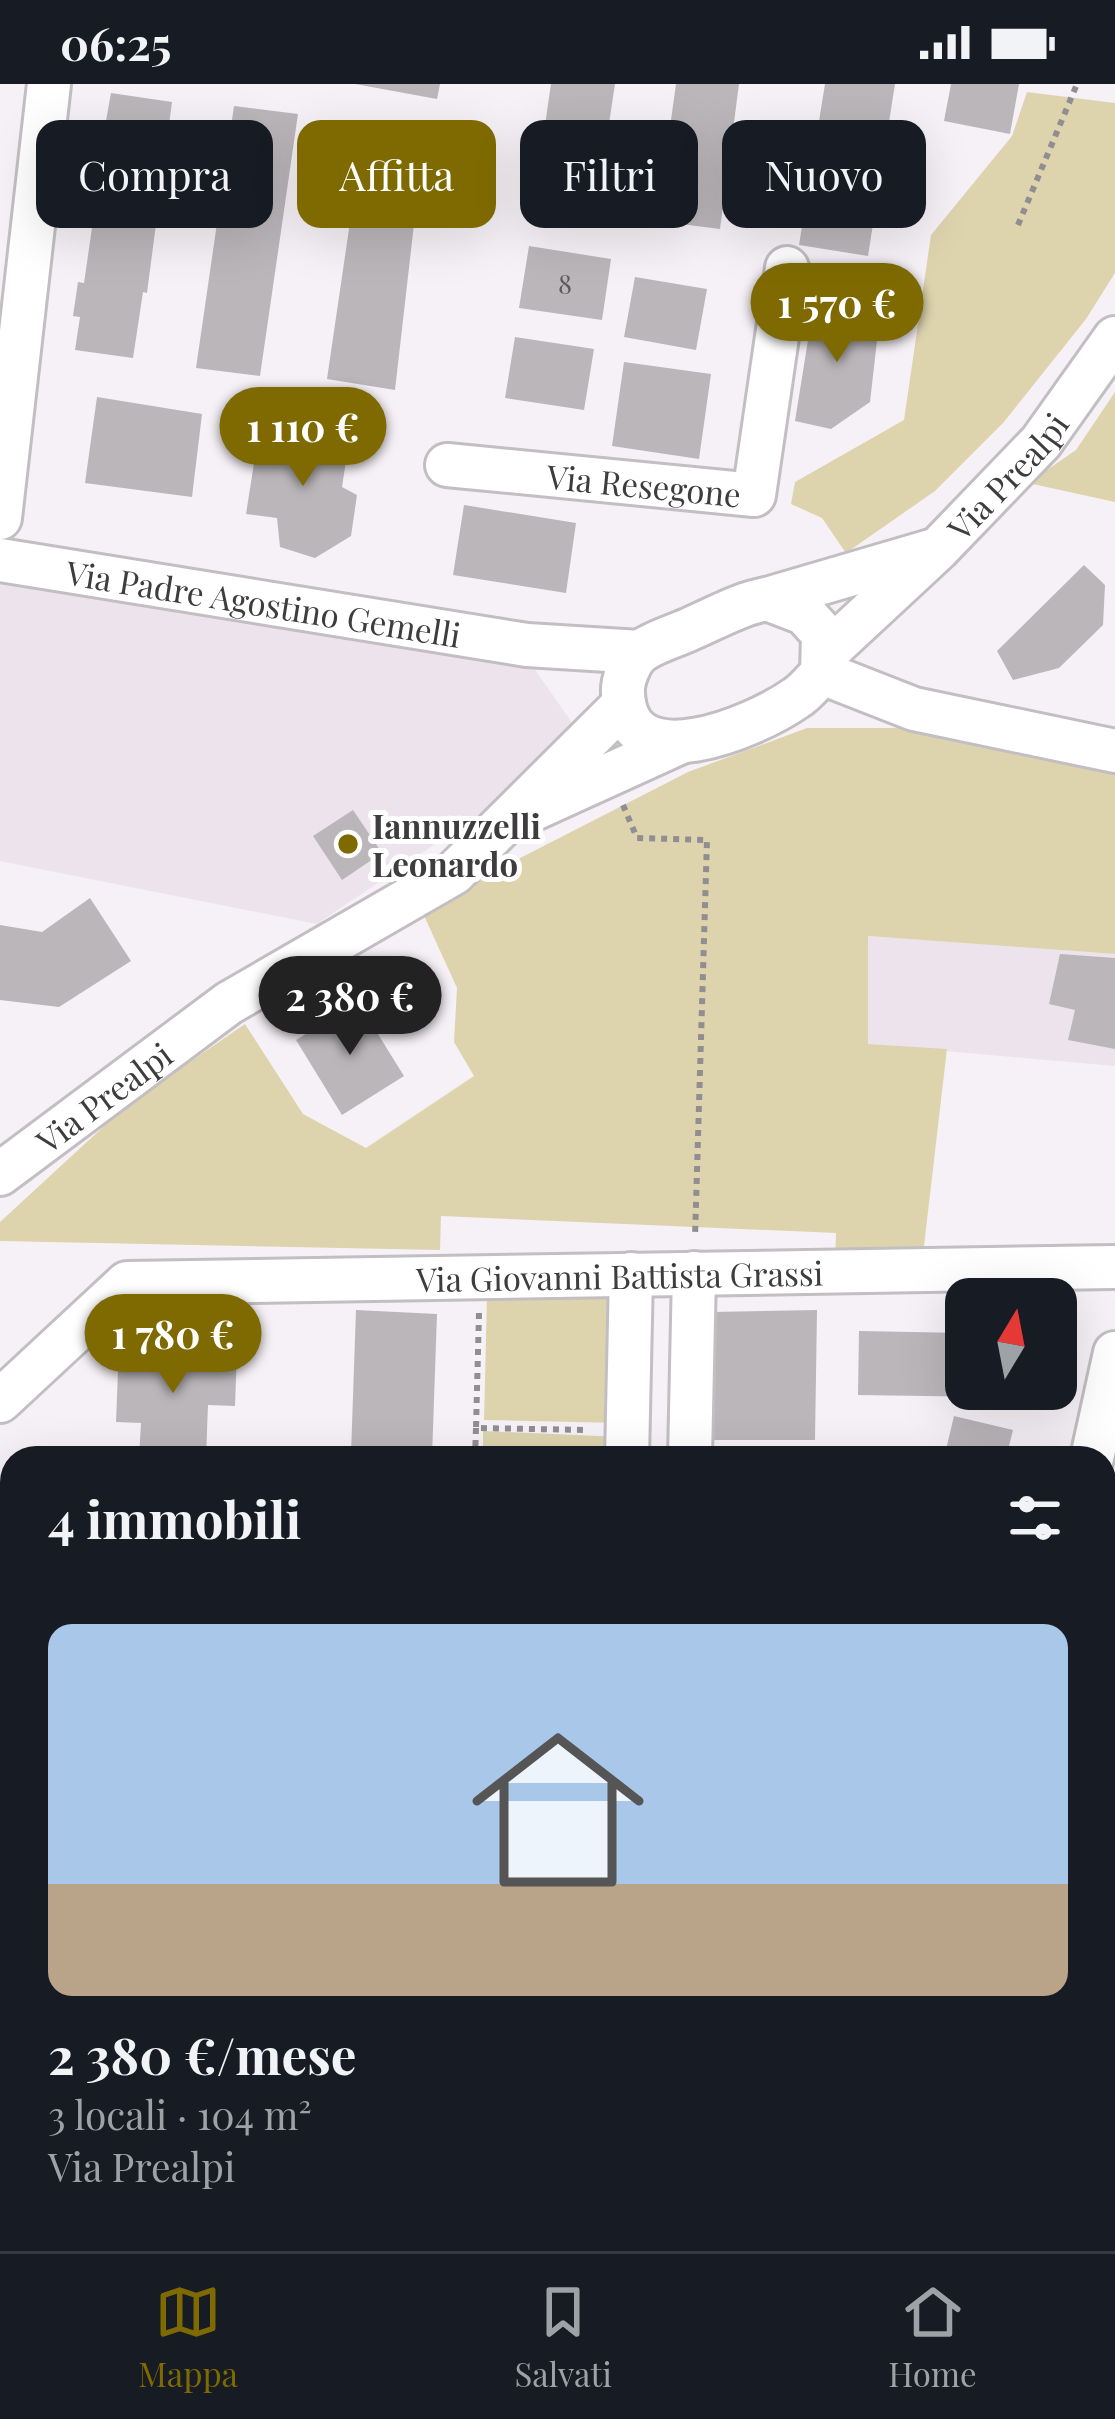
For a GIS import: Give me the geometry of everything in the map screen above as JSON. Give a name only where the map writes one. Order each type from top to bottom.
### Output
[{"type":"street","points":[[0,518],[49,84]]},
{"type":"street","name":"Via Resegone","points":[[447,464],[754,495],[787,268]]},
{"type":"street","name":"Via Prealpi","points":[[506,823],[679,743],[713,736],[798,697],[824,663],[1041,442],[1115,338]]},
{"type":"street","name":"Via Prealpi","points":[[0,1174],[229,1003],[454,873],[506,823],[629,681],[737,607],[938,549]]},
{"type":"street","name":"Via Padre Agostino Gemelli","points":[[0,560],[527,645],[629,681]]},
{"type":"street","points":[[767,599],[804,613],[823,634],[824,663],[914,709]]},
{"type":"street","points":[[629,681],[626,717],[638,731],[656,740],[679,743]]},
{"type":"street","points":[[774,710],[914,709],[1115,752]]},
{"type":"street","name":"Via Giovanni Battista Grassi","points":[[0,1401],[127,1283],[1115,1267]]},
{"type":"street","points":[[690,1446],[694,1273]]},
{"type":"street","points":[[627,1444],[632,1274]]},
{"type":"street","points":[[1095,1446],[1115,1353]]},
{"type":"path","points":[[1018,225],[1077,84]]},
{"type":"path","points":[[623,805],[637,838],[707,840],[694,1273]]},
{"type":"path","points":[[475,1446],[479,1276]]},
{"type":"path","points":[[476,1428],[627,1444]]},
{"type":"shaded area","points":[[1027,92],[1115,103],[1115,273],[1086,319],[1003,423],[935,491],[846,553],[822,518],[791,504],[795,482],[904,420],[931,235],[1012,136]]},
{"type":"shaded area","points":[[1115,392],[1115,502],[1028,483],[1076,450]]},
{"type":"shaded area","points":[[0,570],[524,654],[577,730],[522,785],[317,924],[0,861]]},
{"type":"shaded area","points":[[807,728],[905,728],[1115,770],[1115,954],[868,936],[868,1044],[947,1049],[922,1263],[835,1261],[836,1233],[441,1216],[440,1250],[0,1241],[0,1222],[127,1105],[245,1024],[303,1114],[366,1148],[474,1076],[454,1042],[457,988],[421,909],[688,772]]},
{"type":"shaded area","points":[[868,936],[1115,954],[1115,1066],[867,1044]]},
{"type":"shaded area","points":[[487,1296],[622,1299],[619,1423],[484,1420]]},
{"type":"shaded area","points":[[483,1431],[621,1437],[621,1446],[483,1446]]},
{"type":"building","points":[[355,84],[440,84],[437,99]]},
{"type":"building","points":[[551,84],[615,84],[610,120],[546,120]]},
{"type":"building","points":[[676,84],[739,84],[734,120],[722,120],[720,229],[698,226],[698,120],[671,120]]},
{"type":"building","points":[[825,84],[895,84],[889,120],[819,120]]},
{"type":"building","points":[[951,84],[1019,84],[1010,134],[944,121]]},
{"type":"building","points":[[111,93],[172,102],[170,120],[106,120]]},
{"type":"building","points":[[234,106],[298,114],[260,376],[196,368],[216,228],[273,228],[273,120],[232,120]]},
{"type":"building","points":[[92,228],[156,228],[133,358],[75,350],[80,317],[73,316],[78,282],[84,283]]},
{"type":"building","points":[[349,228],[414,228],[395,390],[327,379]]},
{"type":"building","points":[[802,228],[872,228],[868,256],[799,245]]},
{"type":"building","points":[[529,246],[611,259],[602,320],[519,308]]},
{"type":"building","points":[[635,277],[707,289],[696,350],[624,337]]},
{"type":"building","points":[[814,303],[880,314],[870,402],[831,429],[795,421]]},
{"type":"building","points":[[515,337],[594,349],[584,410],[505,398]]},
{"type":"building","points":[[624,362],[711,374],[699,459],[612,446]]},
{"type":"building","points":[[97,397],[202,414],[192,497],[85,483]]},
{"type":"building","points":[[260,425],[349,441],[342,487],[357,495],[351,536],[315,558],[280,547],[277,518],[246,514]]},
{"type":"building","points":[[464,505],[576,523],[566,593],[453,575]]},
{"type":"building","points":[[1084,565],[1105,585],[1103,625],[1059,668],[1013,680],[997,651]]},
{"type":"building","name":"Iannuzzelli Leonardo","points":[[353,810],[382,853],[342,880],[313,836]]},
{"type":"building","points":[[90,898],[131,961],[59,1007],[0,1000],[0,925],[42,932]]},
{"type":"building","points":[[1060,954],[1115,958],[1115,1049],[1068,1040],[1075,1010],[1049,1004]]},
{"type":"building","points":[[358,1002],[404,1076],[342,1115],[296,1040]]},
{"type":"building","points":[[356,1310],[437,1314],[432,1446],[351,1446]]},
{"type":"building","points":[[817,1310],[815,1440],[710,1440],[712,1312]]},
{"type":"building","points":[[859,1331],[945,1333],[945,1396],[858,1395]]},
{"type":"building","points":[[119,1346],[237,1351],[235,1406],[208,1405],[206,1446],[140,1446],[141,1423],[116,1422]]},
{"type":"building","points":[[954,1416],[1013,1430],[1009,1446],[947,1446]]},
{"type":"place","name":"Iannuzzelli Leonardo","points":[[348,844]]}]
